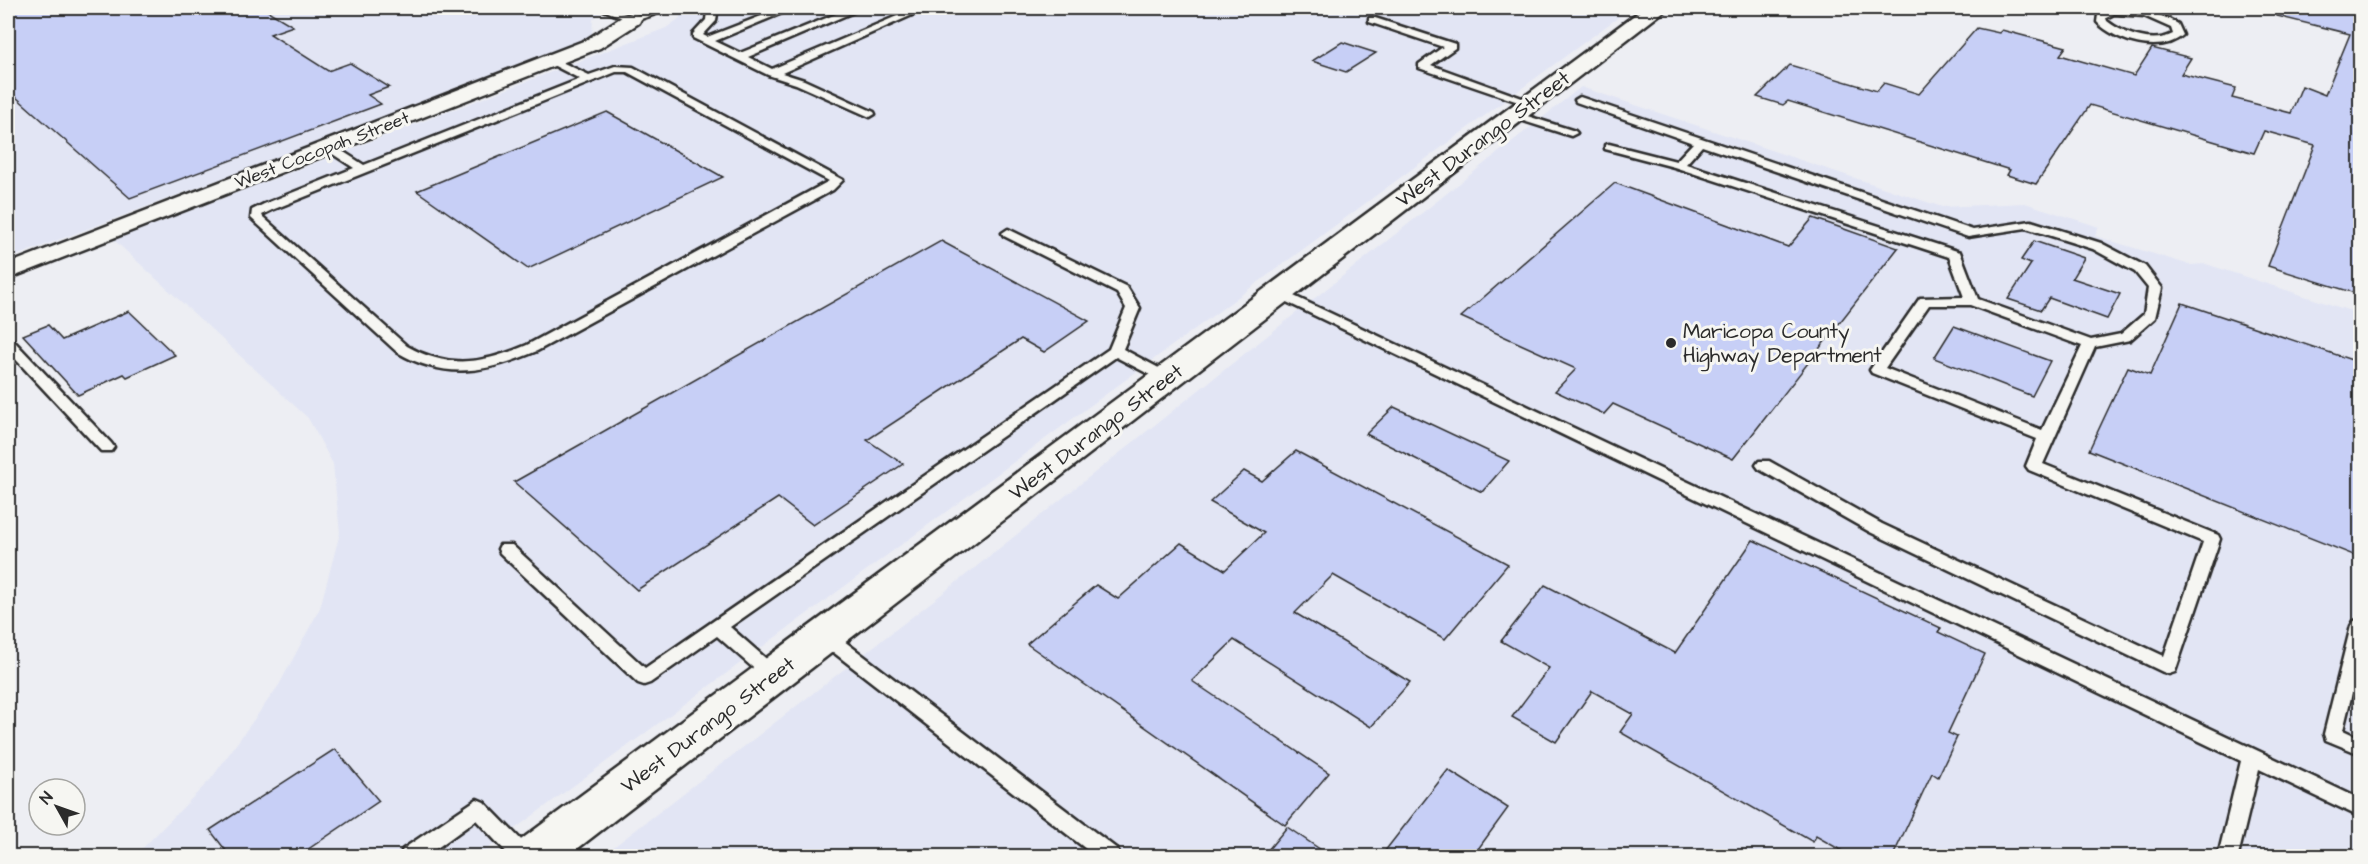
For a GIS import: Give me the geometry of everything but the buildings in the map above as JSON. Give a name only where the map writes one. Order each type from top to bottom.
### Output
[{"type":"street","name":"West Durango Street","points":[[534,856],[1657,8]]},
{"type":"street","name":"West Cocopah Street","points":[[8,272],[593,44],[632,19]]},
{"type":"lane","points":[[604,8],[632,19],[669,8]]},
{"type":"lane","points":[[721,8],[712,11],[711,21],[697,36],[772,73],[800,82],[870,114]]},
{"type":"lane","points":[[706,41],[789,8]]},
{"type":"lane","points":[[739,57],[858,8]]},
{"type":"lane","points":[[772,73],[922,8]]},
{"type":"lane","points":[[2112,11],[2149,11],[2179,31],[2178,35],[2157,41],[2130,37],[2108,27],[2101,17],[2112,11]]},
{"type":"lane","points":[[1372,20],[1452,46],[1424,66],[1523,109],[1571,133]]},
{"type":"lane","points":[[551,60],[589,79]]},
{"type":"lane","points":[[615,69],[629,69],[837,180],[829,187],[532,348],[502,361],[474,367],[432,362],[402,349],[257,218],[256,213],[261,210],[589,79],[615,69]]},
{"type":"lane","points":[[1580,100],[1972,234],[2026,224],[2097,246],[2140,269],[2155,288],[2150,315],[2125,337],[2091,344],[1972,301],[1925,301],[1877,370],[2046,437]]},
{"type":"lane","points":[[1678,165],[1700,142]]},
{"type":"lane","points":[[328,147],[363,169]]},
{"type":"lane","points":[[1609,147],[1678,165],[1955,255]]},
{"type":"lane","points":[[506,549],[644,678],[1115,351],[1133,308],[1122,290],[1008,233]]},
{"type":"lane","points":[[1955,255],[1972,234]]},
{"type":"lane","points":[[1955,255],[1972,301]]},
{"type":"lane","points":[[1280,293],[2361,808]]},
{"type":"lane","points":[[8,343],[106,447]]},
{"type":"lane","points":[[1764,465],[1876,528],[2169,667],[2212,539],[2034,466],[2091,344]]},
{"type":"lane","points":[[1115,351],[1167,378]]},
{"type":"lane","points":[[2361,626],[2333,734],[2361,746]]},
{"type":"lane","points":[[718,627],[774,676]]},
{"type":"lane","points":[[825,636],[1110,856]]},
{"type":"lane","points":[[2228,856],[2252,756]]},
{"type":"lane","points":[[410,856],[477,808],[523,856]]},
{"type":"shaded area","points":[[8,8],[612,8],[602,11],[593,19],[592,34],[585,41],[8,259]]},
{"type":"shaded area","points":[[678,8],[1631,8],[478,856],[135,856],[211,779],[279,685],[320,608],[340,533],[333,464],[308,418],[114,240],[666,28],[680,18],[681,9]]},
{"type":"shaded area","points":[[1581,87],[1942,207],[2025,203],[2099,227],[2095,236],[2190,265],[2206,264],[2360,314],[2360,856],[602,856],[943,593]]},
{"type":"place","name":"Maricopa County Highway Department","points":[[1671,343]]}]
